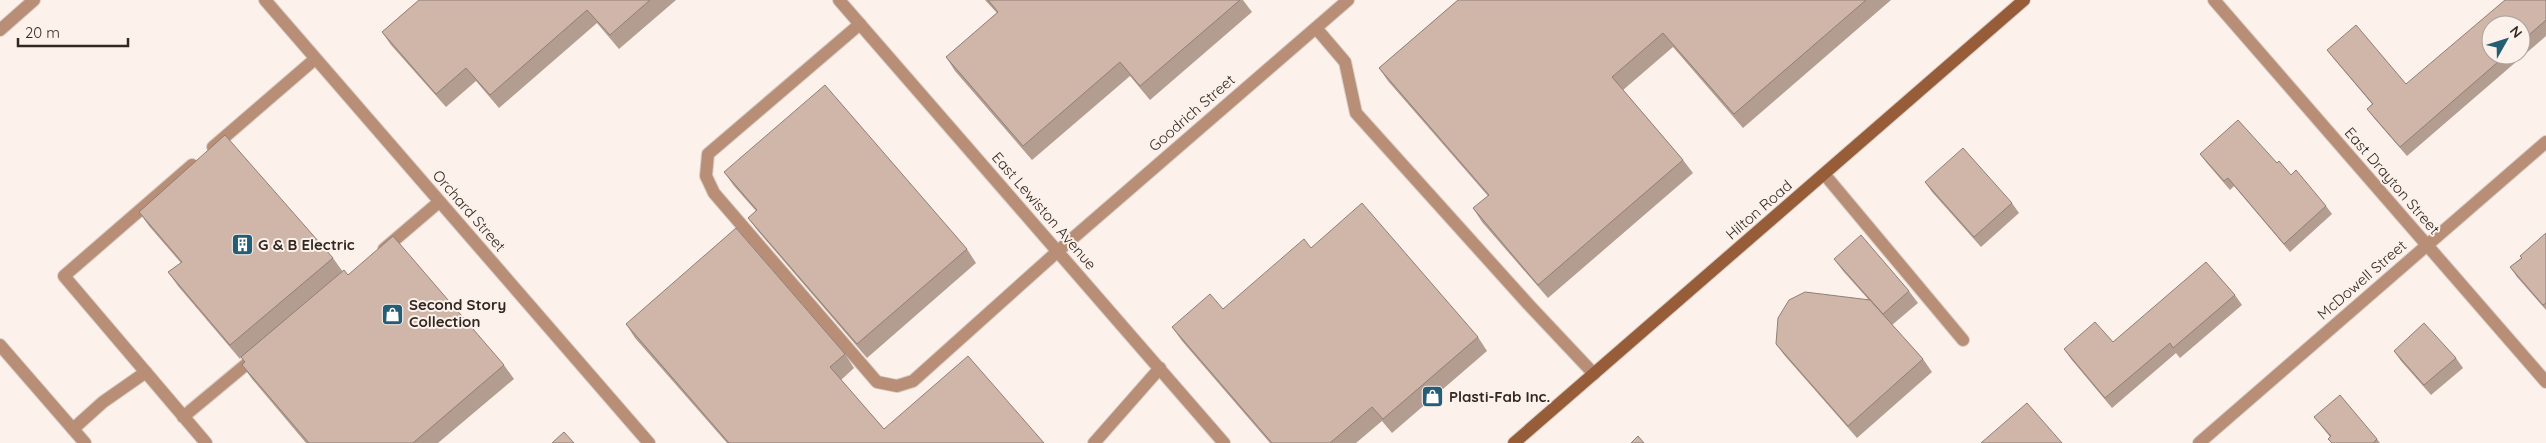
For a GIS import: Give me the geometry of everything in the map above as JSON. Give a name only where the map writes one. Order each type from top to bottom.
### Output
[{"type":"street","points":[[0,30],[34,0]]},
{"type":"street","name":"Orchard Street","points":[[265,0],[649,443]]},
{"type":"street","name":"East Lewiston Avenue","points":[[839,0],[1224,443]]},
{"type":"street","name":"Goodrich Street","points":[[860,24],[708,154],[706,176],[714,193],[877,382],[896,386],[913,381],[1058,251],[1348,0]]},
{"type":"street","name":"Hilton Road","points":[[1514,443],[1825,175],[2024,0]]},
{"type":"street","name":"East Drayton Street","points":[[2214,0],[2546,382]]},
{"type":"street","points":[[1316,28],[1345,62],[1356,113],[1529,306],[1594,374]]},
{"type":"street","points":[[206,443],[64,276],[315,59]]},
{"type":"street","name":"McDowell Street","points":[[2199,443],[2546,142]]},
{"type":"street","points":[[1825,175],[1963,340]]},
{"type":"street","points":[[371,259],[439,202]]},
{"type":"street","points":[[0,345],[85,443]]},
{"type":"street","points":[[183,417],[266,348]]},
{"type":"street","points":[[1094,443],[1160,368]]},
{"type":"street","points":[[73,429],[103,402],[146,372]]},
{"type":"building","points":[[419,0],[650,0],[610,35],[587,10],[490,95],[466,68],[436,94],[382,32]]},
{"type":"building","points":[[988,0],[1240,0],[1140,86],[1120,62],[1023,146],[946,57],[998,12]]},
{"type":"building","points":[[1458,0],[1866,0],[1734,114],[1663,33],[1612,77],[1683,160],[1538,285],[1473,208],[1489,195],[1379,68]]},
{"type":"building","points":[[2505,0],[2546,0],[2546,20],[2531,33],[2531,15],[2487,15]]},
{"type":"building","points":[[2481,20],[2481,65],[2494,65],[2400,147],[2367,109],[2373,104],[2327,50],[2356,25],[2406,84]]},
{"type":"building","points":[[825,85],[967,249],[857,344],[748,218],[757,210],[724,172]]},
{"type":"building","points":[[2238,120],[2277,163],[2279,161],[2291,175],[2296,170],[2326,206],[2284,244],[2228,178],[2224,181],[2200,154]]},
{"type":"building","name":"G & B Electric","points":[[225,135],[333,258],[230,345],[168,272],[182,262],[139,212]]},
{"type":"building","points":[[1963,148],[2012,203],[1974,237],[1925,182]]},
{"type":"building","points":[[1362,203],[1478,337],[1383,419],[1372,407],[1330,443],[1272,443],[1172,327],[1210,294],[1223,309],[1304,239],[1311,248]]},
{"type":"building","points":[[736,228],[845,354],[830,367],[884,429],[968,356],[1044,443],[729,443],[626,324]]},
{"type":"building","points":[[2546,233],[2546,303],[2543,305],[2510,267],[2522,258],[2520,256]]},
{"type":"building","points":[[1861,235],[1909,291],[1883,314],[1834,259]]},
{"type":"building","name":"Second Story Collection","points":[[393,236],[504,365],[413,443],[309,443],[242,365],[245,362],[241,357],[344,270],[348,275]]},
{"type":"building","points":[[2206,262],[2235,295],[2173,348],[2170,343],[2105,398],[2064,349],[2095,322],[2113,342]]},
{"type":"building","points":[[1805,292],[1870,300],[1923,359],[1848,426],[1776,344],[1778,318],[1789,300]]},
{"type":"building","points":[[2424,323],[2456,358],[2424,385],[2394,351]]},
{"type":"building","points":[[2340,395],[2377,439],[2373,443],[2332,443],[2328,439],[2331,436],[2314,417]]},
{"type":"building","points":[[2027,403],[2062,443],[1981,443]]},
{"type":"building","points":[[564,432],[574,443],[552,443]]},
{"type":"building","points":[[1638,436],[1644,443],[1631,443]]},
{"type":"place","name":"G & B Electric","points":[[242,245]]},
{"type":"place","name":"Second Story Collection","points":[[393,314]]},
{"type":"place","name":"Plasti-Fab Inc.","points":[[1433,397]]}]
